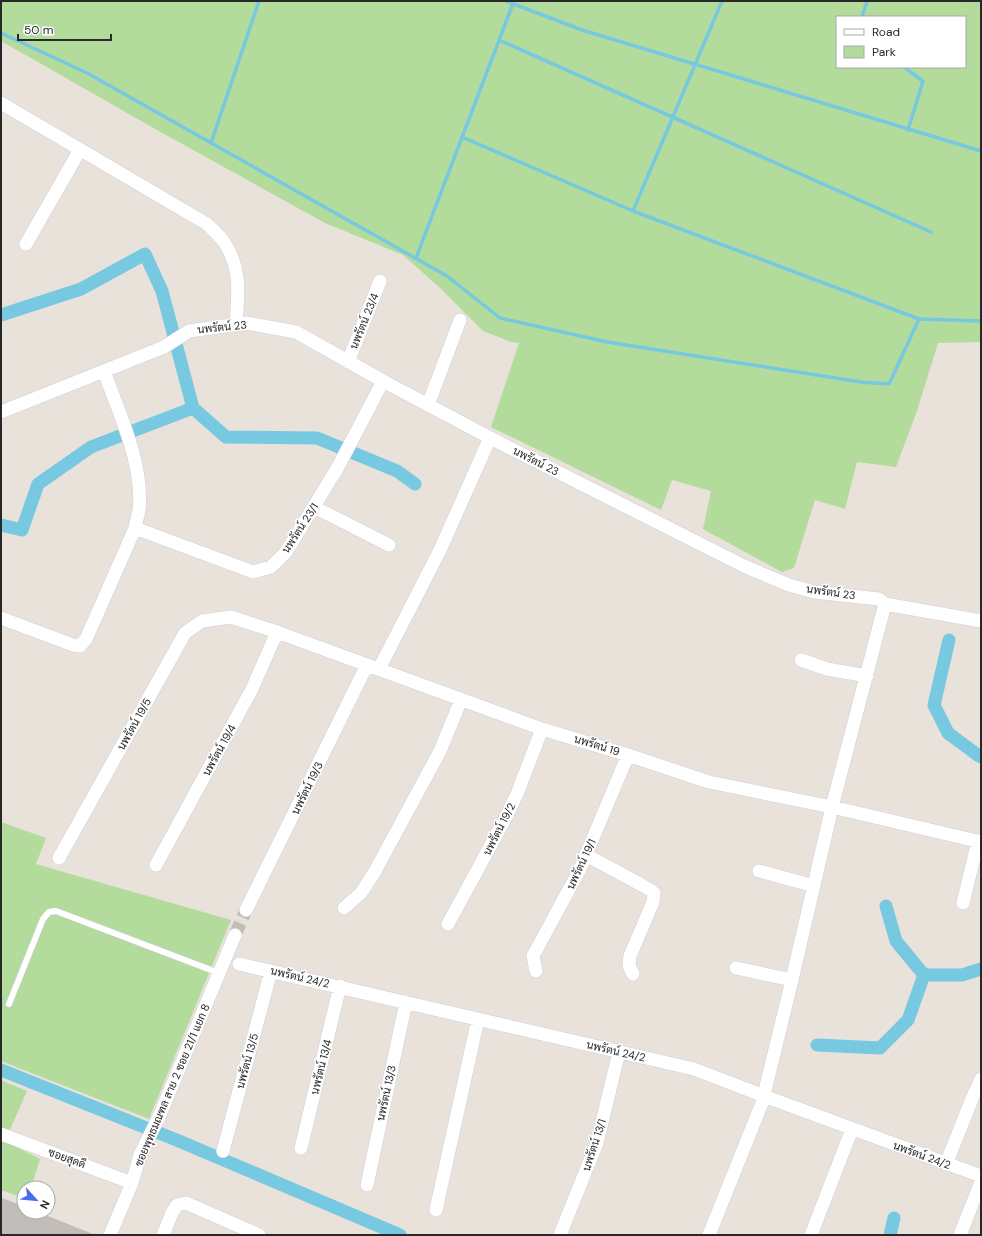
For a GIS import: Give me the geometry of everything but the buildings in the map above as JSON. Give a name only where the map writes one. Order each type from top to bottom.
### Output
[{"type":"street","points":[[1,103],[207,224],[224,242],[236,268],[238,287],[236,324]]},
{"type":"street","points":[[26,244],[80,150]]},
{"type":"street","name":"นพรัตน์ 23/4","points":[[348,362],[380,281]]},
{"type":"street","points":[[428,405],[460,320]]},
{"type":"street","name":"นพรัตน์ 23","points":[[104,371],[164,347],[189,331],[247,323],[296,332],[348,362],[490,438],[746,567],[789,585],[814,592],[879,599],[886,604],[981,621]]},
{"type":"street","points":[[1,412],[104,371],[134,454],[138,472],[139,490],[139,510],[135,528],[86,639],[80,646],[73,645],[1,618]]},
{"type":"street","name":"นพรัตน์ 23/1","points":[[135,528],[253,572],[271,567],[286,552],[314,506],[355,437],[384,381]]},
{"type":"street","name":"นพรัตน์ 19/3","points":[[246,910],[373,667],[440,550],[490,438]]},
{"type":"street","points":[[314,506],[389,545]]},
{"type":"street","points":[[709,1235],[764,1096],[832,807],[886,604]]},
{"type":"street","name":"นพรัตน์ 19","points":[[231,617],[277,632],[542,729],[628,755],[691,777],[832,807],[979,842]]},
{"type":"street","name":"นพรัตน์ 19/5","points":[[59,858],[185,634],[202,621],[231,617]]},
{"type":"street","name":"นพรัตน์ 19/4","points":[[156,865],[252,689],[277,632]]},
{"type":"street","points":[[801,660],[827,669],[867,676]]},
{"type":"street","points":[[344,908],[361,893],[374,873],[440,751],[461,700]]},
{"type":"street","name":"นพรัตน์ 19/2","points":[[448,924],[505,819],[542,729]]},
{"type":"street","name":"นพรัตน์ 19/1","points":[[536,971],[533,956],[580,869],[628,755]]},
{"type":"street","points":[[963,904],[979,842]]},
{"type":"street","points":[[586,855],[654,893],[653,902],[630,956],[629,966],[633,974]]},
{"type":"street","points":[[759,871],[814,886]]},
{"type":"street","name":"ซอยพุทธมณฑล สาย 2 ซอย 21/1 แยก 8","points":[[110,1235],[132,1183],[140,1155],[159,1117],[235,935]]},
{"type":"street","name":"นพรัตน์ 24/2","points":[[239,964],[340,986],[478,1020],[694,1069],[981,1176]]},
{"type":"street","points":[[736,968],[792,980]]},
{"type":"street","name":"นพรัตน์ 13/5","points":[[224,1150],[271,971]]},
{"type":"street","name":"นพรัตน์ 13/4","points":[[301,1148],[340,986]]},
{"type":"street","name":"นพรัตน์ 13/3","points":[[367,1185],[406,1002]]},
{"type":"street","points":[[436,1210],[478,1020]]},
{"type":"street","name":"นพรัตน์ 13/1","points":[[560,1235],[597,1143],[620,1052]]},
{"type":"street","points":[[946,1164],[981,1079]]},
{"type":"street","points":[[811,1235],[852,1129]]},
{"type":"street","name":"ซอยสุดดี","points":[[1,1134],[132,1183]]},
{"type":"street","points":[[960,1235],[981,1182]]},
{"type":"street","points":[[163,1235],[177,1205],[186,1203],[259,1235]]},
{"type":"lane","points":[[9,1004],[43,919],[49,912],[56,911],[219,973]]},
{"type":"green space","points":[[1,1],[981,1],[981,342],[938,343],[917,411],[896,467],[857,462],[845,509],[815,500],[794,568],[782,572],[703,529],[711,491],[672,480],[661,510],[491,427],[519,343],[511,342],[483,331],[439,287],[403,255],[325,223],[1,41]]},
{"type":"green space","points":[[1,822],[46,838],[36,864],[231,920],[149,1119],[1,1061]]},
{"type":"green space","points":[[1,1080],[27,1091],[5,1141],[40,1159],[33,1180],[16,1180],[16,1195],[1,1190]]},
{"type":"waterway","points":[[211,143],[259,1]]},
{"type":"waterway","points":[[506,1],[582,30],[981,151]]},
{"type":"waterway","points":[[416,258],[514,1]]},
{"type":"waterway","points":[[462,137],[633,211],[722,1]]},
{"type":"waterway","points":[[862,16],[867,1]]},
{"type":"waterway","points":[[1,33],[87,73],[447,276],[500,318],[607,342],[861,382],[889,384],[919,319],[981,321]]},
{"type":"waterway","points":[[499,40],[931,232]]},
{"type":"waterway","points":[[905,68],[923,81],[908,130]]},
{"type":"waterway","points":[[633,211],[919,319]]},
{"type":"waterway","points":[[1,315],[81,289],[145,254],[162,291],[193,408],[226,437],[317,438],[397,471],[415,484]]},
{"type":"waterway","points":[[1,525],[22,530],[38,484],[91,447],[193,408]]},
{"type":"waterway","points":[[949,640],[934,705],[948,733],[981,757]]},
{"type":"waterway","points":[[886,906],[896,941],[924,975],[962,975],[981,969]]},
{"type":"waterway","points":[[817,1045],[880,1048],[908,1020],[924,975]]},
{"type":"waterway","points":[[1,1070],[179,1141],[400,1235]]},
{"type":"waterway","points":[[890,1235],[894,1218]]},
{"type":"tunnel","points":[[235,935],[246,910]]}]
